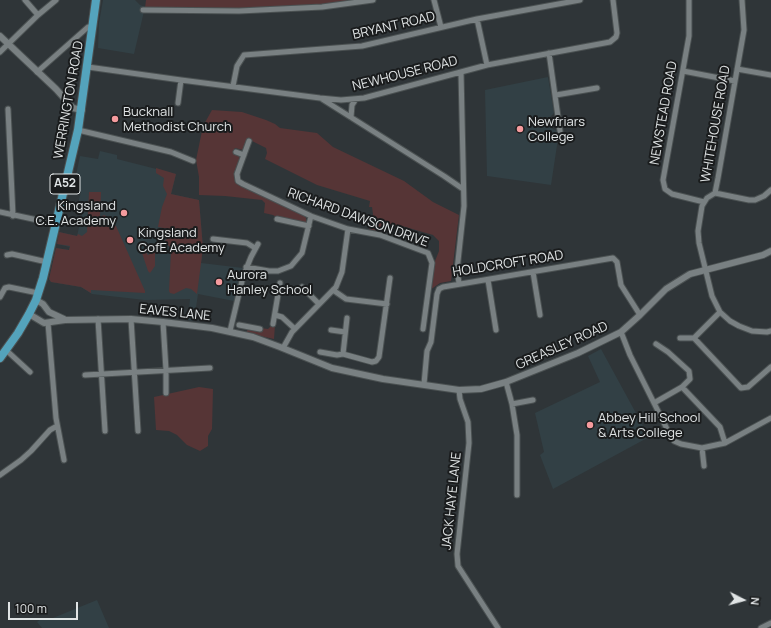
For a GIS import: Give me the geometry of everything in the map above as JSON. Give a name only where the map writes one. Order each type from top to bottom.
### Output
[{"type":"highway","name":"WERRINGTON ROAD","points":[[0,358],[18,334],[29,314],[37,296],[47,262],[82,110],[96,0]]},
{"type":"street","points":[[25,0],[38,15]]},
{"type":"street","points":[[0,52],[38,15],[56,0]]},
{"type":"street","points":[[143,10],[239,11],[322,7],[373,0]]},
{"type":"street","points":[[434,0],[441,26]]},
{"type":"street","name":"BRYANT ROAD","points":[[233,86],[237,66],[244,55],[362,46],[441,26],[580,0]]},
{"type":"street","name":"NEWHOUSE ROAD","points":[[88,67],[320,98],[341,100],[364,98],[487,65],[610,42],[614,40],[617,33],[613,0]]},
{"type":"street","name":"NEWSTEAD ROAD","points":[[689,0],[689,36],[663,180],[666,189],[675,196],[704,202]]},
{"type":"street","name":"WHITEHOUSE ROAD","points":[[720,312],[712,296],[699,244],[698,231],[702,206],[704,202],[714,193],[738,69],[744,30],[742,0]]},
{"type":"street","points":[[477,19],[487,65]]},
{"type":"street","points":[[37,72],[88,27],[93,27]]},
{"type":"street","points":[[0,36],[56,89],[73,108],[82,110]]},
{"type":"street","points":[[549,53],[560,131]]},
{"type":"street","points":[[738,69],[771,75]]},
{"type":"street","points":[[683,71],[735,81]]},
{"type":"street","points":[[460,283],[458,270],[464,206],[461,72]]},
{"type":"street","points":[[178,103],[181,80]]},
{"type":"street","points":[[556,95],[597,88]]},
{"type":"street","points":[[320,98],[463,189]]},
{"type":"street","points":[[352,117],[352,105],[356,99]]},
{"type":"street","points":[[8,109],[13,216]]},
{"type":"street","points":[[551,123],[559,122]]},
{"type":"street","points":[[78,130],[171,152],[193,162]]},
{"type":"street","name":"RICHARD DAWSON DRIVE","points":[[249,141],[237,174],[238,181],[311,216],[348,229],[380,235],[428,253],[432,263],[422,329]]},
{"type":"street","points":[[236,152],[244,155]]},
{"type":"street","points":[[714,193],[755,200],[764,196],[771,190]]},
{"type":"street","points":[[0,212],[56,224]]},
{"type":"street","points":[[246,267],[269,272],[278,271],[291,266],[302,253],[311,216]]},
{"type":"street","points":[[277,219],[309,226]]},
{"type":"street","points":[[282,347],[295,329],[336,287],[342,272],[348,229]]},
{"type":"street","points":[[213,239],[247,243],[257,246],[246,267],[230,331]]},
{"type":"street","name":"GREASLEY ROAD","points":[[424,384],[459,390],[481,389],[506,382],[578,353],[621,332],[640,316],[666,289],[690,274],[771,251]]},
{"type":"street","points":[[7,255],[12,254],[47,262]]},
{"type":"street","name":"HOLDCROFT ROAD","points":[[424,384],[427,351],[431,342],[438,294],[439,289],[443,287],[613,258],[617,262],[621,285],[640,316]]},
{"type":"street","points":[[533,272],[540,315]]},
{"type":"street","points":[[320,352],[337,355],[343,354],[372,362],[376,361],[379,357],[390,278]]},
{"type":"street","points":[[488,280],[496,330]]},
{"type":"street","points":[[273,324],[280,283]]},
{"type":"street","points":[[0,297],[5,288],[9,287],[37,296],[49,312],[65,320]]},
{"type":"street","points":[[302,287],[319,304]]},
{"type":"street","points":[[273,289],[279,290]]},
{"type":"street","points":[[333,290],[346,299],[387,304]]},
{"type":"street","points":[[680,338],[694,338],[720,312],[730,321],[752,331],[771,331]]},
{"type":"street","points":[[29,314],[39,321],[48,323],[57,426],[64,460]]},
{"type":"street","points":[[275,315],[282,317],[295,329]]},
{"type":"street","points":[[343,354],[347,318]]},
{"type":"street","points":[[98,319],[106,431]]},
{"type":"street","points":[[131,319],[138,431]]},
{"type":"street","name":"EAVES LANE","points":[[48,323],[65,320],[131,319],[230,331],[282,347],[332,368],[372,377],[424,384]]},
{"type":"street","points":[[163,322],[166,393]]},
{"type":"street","points":[[239,325],[260,329]]},
{"type":"street","points":[[243,334],[245,326]]},
{"type":"street","points":[[331,330],[345,332]]},
{"type":"street","points":[[621,332],[630,355],[674,441],[681,444],[702,448],[725,443],[771,418]]},
{"type":"street","points":[[694,338],[741,388],[748,387],[771,367]]},
{"type":"street","points":[[654,403],[682,387],[690,379],[689,371],[668,352],[656,344]]},
{"type":"street","points":[[6,350],[30,372]]},
{"type":"street","points":[[85,375],[210,368]]},
{"type":"street","points":[[506,382],[512,404],[517,435],[517,495]]},
{"type":"street","points":[[682,387],[720,427],[725,443]]},
{"type":"street","name":"JACK HAYE LANE","points":[[459,390],[460,399],[468,422],[469,443],[457,554],[458,566],[498,628]]},
{"type":"street","points":[[512,404],[533,400]]},
{"type":"street","points":[[0,475],[21,460],[50,430],[57,426]]},
{"type":"street","points":[[702,448],[704,466]]},
{"type":"street","points":[[762,628],[771,623]]},
{"type":"shaded area","points":[[103,0],[135,0],[140,5],[145,7],[134,54],[98,48],[99,23]]},
{"type":"shaded area","points":[[146,0],[358,0],[321,5],[240,9],[145,8]]},
{"type":"shaded area","name":"Newfriars College","points":[[548,77],[554,113],[549,118],[551,128],[559,132],[551,185],[487,176],[485,90]]},
{"type":"shaded area","points":[[212,110],[242,112],[266,120],[280,128],[317,133],[333,147],[404,181],[433,202],[459,215],[451,281],[440,283],[430,290],[435,261],[439,251],[439,241],[433,235],[385,222],[381,232],[369,229],[373,214],[372,207],[369,207],[370,201],[317,185],[265,159],[267,153],[266,148],[248,139],[243,150],[235,148],[233,152],[239,156],[240,159],[234,176],[237,183],[304,216],[306,218],[306,222],[303,223],[278,218],[264,213],[265,203],[262,200],[199,195],[199,177],[196,160],[203,126]]},
{"type":"shaded area","name":"Kingsland CofE Academy","points":[[100,151],[117,155],[117,159],[176,174],[171,194],[199,200],[203,248],[201,263],[243,268],[234,301],[198,294],[194,321],[188,320],[190,299],[145,300],[92,294],[81,287],[51,282],[49,279],[56,248],[69,250],[70,247],[57,244],[59,232],[77,236],[84,206],[78,204],[81,191],[73,189],[80,156],[98,159]]},
{"type":"shaded area","points":[[156,168],[176,174],[171,194],[199,200],[203,248],[197,294],[191,289],[186,288],[174,294],[170,293],[171,251],[169,246],[166,244],[159,247],[155,254],[155,266],[150,273],[142,253],[145,251],[148,255],[152,253],[170,236],[169,229],[158,227],[162,207],[167,194],[163,186],[164,178],[156,173]]},
{"type":"shaded area","points":[[89,192],[101,192],[100,217],[104,215],[108,217],[106,220],[104,219],[102,224],[108,227],[113,225],[116,226],[145,293],[91,290],[91,293],[81,287],[51,282],[49,279],[56,248],[69,250],[70,246],[57,244],[59,232],[77,236],[78,234],[82,236],[87,232]]},
{"type":"shaded area","points":[[272,325],[275,325],[274,339],[246,333],[248,329],[268,329]]},
{"type":"shaded area","name":"Abbey Hill School & Arts College","points":[[601,349],[649,437],[553,489],[540,455],[544,452],[535,413],[600,382],[588,356]]},
{"type":"shaded area","points":[[199,387],[213,389],[212,429],[208,436],[208,446],[200,451],[187,445],[177,435],[169,431],[156,430],[154,397]]},
{"type":"shaded area","points":[[97,600],[109,628],[42,628],[37,622],[42,618],[48,620]]},
{"type":"place","name":"Bucknall Methodist Church","points":[[115,119]]},
{"type":"place","name":"Newfriars College","points":[[520,129]]},
{"type":"place","name":"Kingsland C.E. Academy","points":[[124,213]]},
{"type":"place","name":"Kingsland CofE Academy","points":[[130,240]]},
{"type":"place","name":"Aurora Hanley School","points":[[219,282]]},
{"type":"place","name":"Abbey Hill School & Arts College","points":[[590,425]]}]
